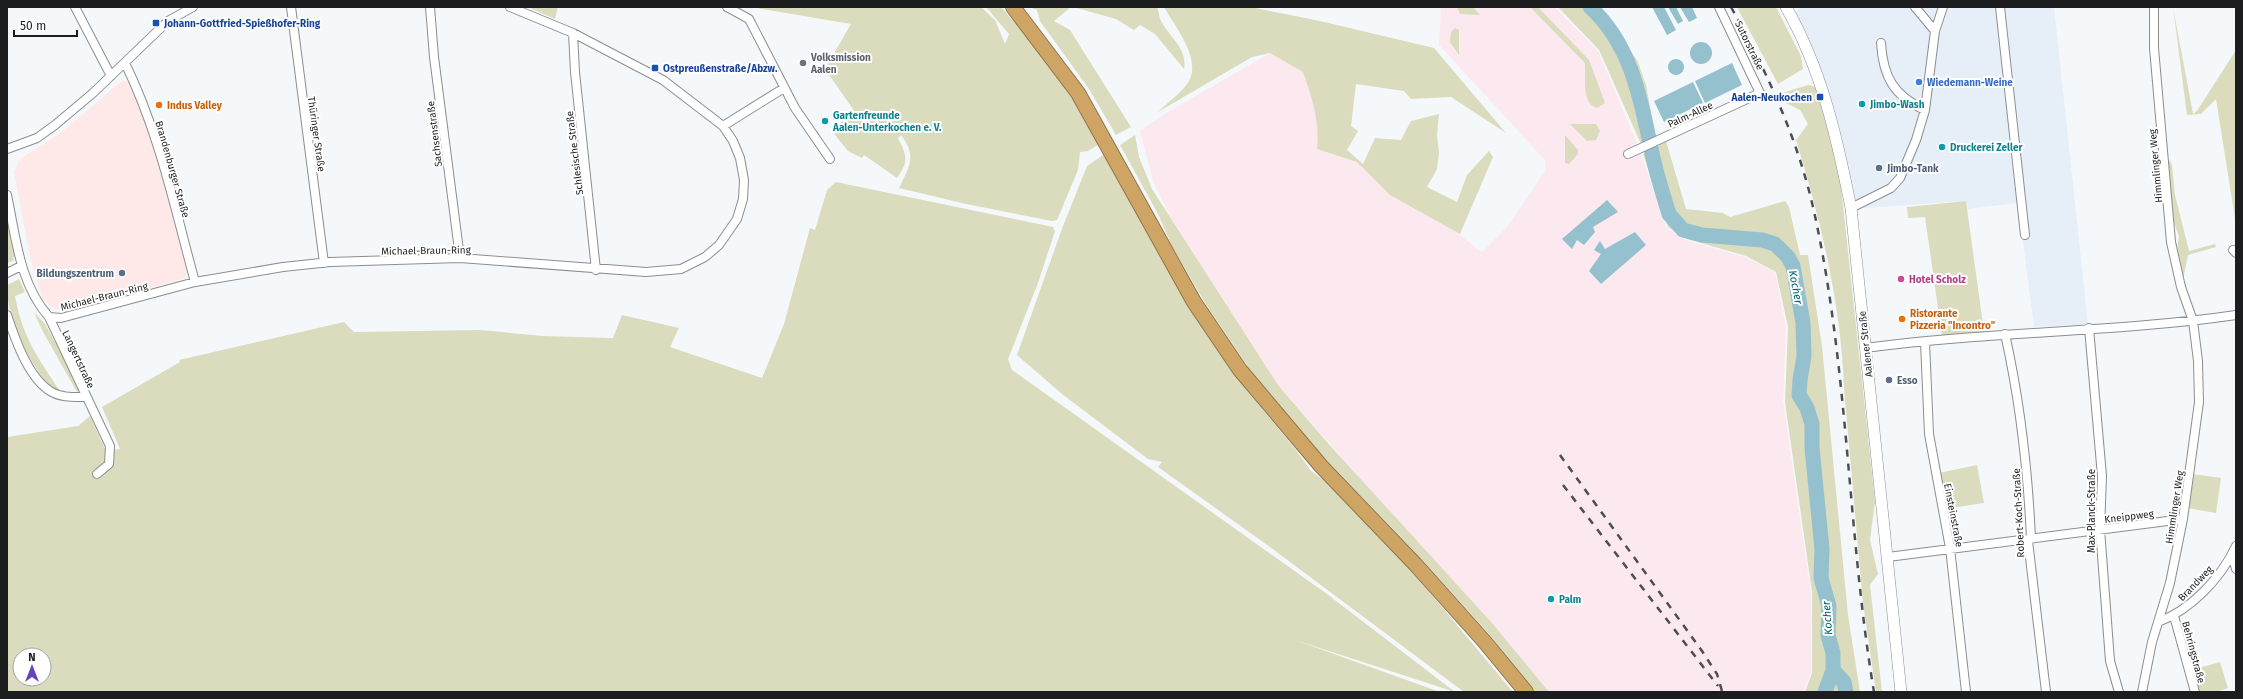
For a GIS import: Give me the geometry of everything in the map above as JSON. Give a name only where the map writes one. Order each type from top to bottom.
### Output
[{"type":"highway","points":[[1013,7],[1078,92],[1194,302],[1240,370],[1268,406],[1321,466],[1420,570],[1484,641],[1526,692]]},
{"type":"street","points":[[75,7],[111,76]]},
{"type":"street","points":[[7,149],[37,138],[49,130],[111,76],[168,21],[193,7]]},
{"type":"street","name":"Thüringer Straße","points":[[291,7],[324,263]]},
{"type":"street","name":"Sachsenstraße","points":[[430,7],[434,57],[460,258]]},
{"type":"street","points":[[510,7],[573,33],[663,80],[723,126],[784,88]]},
{"type":"street","points":[[728,7],[749,19],[784,88],[830,159]]},
{"type":"street","name":"Sutorstraße","points":[[1719,7],[1760,93]]},
{"type":"street","name":"Aalener Straße","points":[[1786,7],[1818,75],[1837,140],[1851,208],[1901,692]]},
{"type":"street","points":[[1915,7],[1935,31]]},
{"type":"street","points":[[1851,208],[1886,191],[1900,178],[1916,140],[1925,110],[1935,31],[1943,7]]},
{"type":"street","points":[[2000,7],[2025,235]]},
{"type":"street","name":"Himmlinger Weg","points":[[2142,692],[2144,673],[2170,583],[2183,519],[2199,402],[2198,361],[2193,321],[2181,287],[2171,242],[2154,48],[2154,7]]},
{"type":"street","name":"Schlesische Straße","points":[[573,33],[575,72],[596,270]]},
{"type":"street","points":[[1882,43],[1882,62],[1891,84],[1901,96],[1925,110]]},
{"type":"street","name":"Brandenburger Straße","points":[[125,63],[140,92],[165,170],[195,282]]},
{"type":"street","name":"Palm-Allee","points":[[1628,154],[1760,93]]},
{"type":"street","name":"Michael-Braun-Ring","points":[[49,317],[61,318],[195,282],[260,270],[324,263],[460,258],[596,270],[646,272],[681,269],[705,256],[719,245],[737,219],[743,199],[744,180],[740,158],[733,141],[723,126]]},
{"type":"street","name":"Langertstraße","points":[[7,195],[21,266],[38,304],[49,317],[110,446],[109,464],[96,474]]},
{"type":"street","points":[[7,273],[21,266]]},
{"type":"street","name":"Langertstraße","points":[[7,315],[14,338],[37,379],[50,391],[60,396],[86,397]]},
{"type":"street","points":[[1865,348],[2005,334],[2193,321],[2236,315]]},
{"type":"street","name":"Max-Planck-Straße","points":[[2089,328],[2102,476],[2100,529],[2110,661],[2119,692]]},
{"type":"street","name":"Robert-Koch-Straße","points":[[2005,334],[2013,369],[2022,435],[2031,539],[2028,541],[2046,692]]},
{"type":"street","name":"Einsteinstraße","points":[[1925,342],[1929,434],[1950,548],[1966,692]]},
{"type":"street","name":"Kneippweg","points":[[1888,557],[2183,519]]},
{"type":"street","name":"Brandweg","points":[[2158,622],[2174,616],[2193,602],[2215,578],[2232,555],[2236,546]]},
{"type":"street","points":[[2232,555],[2236,568]]},
{"type":"street","name":"Behringstraße","points":[[2174,616],[2195,692]]},
{"type":"shaded area","points":[[1441,7],[1555,7],[1598,51],[1637,143],[1667,228],[1686,240],[1745,257],[1775,272],[1786,327],[1783,401],[1811,593],[1811,673],[1803,692],[1549,692],[1278,385],[1172,220],[1153,181],[1140,131],[1161,116],[1270,53],[1303,72],[1315,106],[1319,135],[1318,149],[1371,167],[1482,252],[1507,227],[1546,170],[1545,160],[1439,45]]},
{"type":"shaded area","points":[[1801,7],[2054,7],[2088,324],[2034,327],[2018,203],[1967,209],[1966,201],[1854,209],[1793,15]]},
{"type":"shaded area","points":[[122,81],[127,81],[134,91],[150,134],[188,271],[183,279],[62,311],[51,307],[42,298],[31,261],[14,172],[20,159],[58,135]]},
{"type":"green space","points":[[528,7],[558,7],[555,19]]},
{"type":"green space","points":[[750,7],[981,7],[995,20],[1005,44],[1009,34],[986,7],[1001,7],[1049,62],[1101,143],[1088,151],[1080,152],[1078,170],[1057,220],[1052,221],[966,204],[899,188],[909,167],[910,161],[909,149],[901,135],[898,138],[905,154],[905,163],[897,178],[864,155],[862,158],[848,151],[835,135],[836,126],[855,112],[825,69],[851,24]]},
{"type":"green space","points":[[1029,7],[1071,7],[1054,21],[1070,30],[1131,127],[1116,135],[1089,89],[1040,21],[1037,10]]},
{"type":"green space","points":[[1073,7],[1157,7],[1163,25],[1180,48],[1183,55],[1184,69],[1155,34],[1140,25],[1134,30],[1116,19]]},
{"type":"green space","points":[[1164,7],[1250,7],[1320,21],[1434,48],[1506,133],[1451,97],[1411,99],[1404,91],[1356,84],[1351,126],[1358,131],[1347,150],[1363,164],[1375,138],[1401,140],[1411,121],[1439,114],[1437,135],[1439,153],[1437,169],[1427,187],[1457,202],[1467,175],[1489,151],[1493,157],[1460,234],[1390,195],[1357,162],[1317,149],[1318,139],[1316,119],[1312,100],[1303,72],[1270,53],[1252,57],[1158,112],[1187,84],[1191,75],[1192,65],[1186,44]]},
{"type":"green space","points":[[1457,7],[1473,7],[1480,15],[1460,14]]},
{"type":"green space","points":[[1530,7],[1538,7],[1589,60],[1605,103],[1597,108],[1592,105],[1586,96],[1585,63]]},
{"type":"green space","points":[[1558,7],[1598,7],[1606,14],[1638,62],[1646,85],[1655,133],[1641,144],[1599,50]]},
{"type":"green space","points":[[1737,7],[1776,7],[1801,56],[1803,69],[1778,84]]},
{"type":"green space","points":[[2173,7],[2193,114],[2197,111],[2236,50],[2236,225],[2216,99],[2201,114],[2187,115]]},
{"type":"green space","points":[[1455,28],[1459,30],[1459,55],[1450,42],[1451,32]]},
{"type":"green space","points":[[1808,85],[1816,87],[1834,140],[1840,177],[1875,502],[1870,540],[1878,574],[1870,585],[1882,692],[1876,692],[1863,603],[1839,325],[1828,263],[1814,201],[1796,140],[1808,124],[1800,110],[1786,103],[1782,93]]},
{"type":"green space","points":[[1570,124],[1596,124],[1600,131],[1596,140],[1587,141]]},
{"type":"green space","points":[[1135,135],[1139,157],[1152,189],[1278,385],[1326,441],[1492,623],[1549,692],[1535,692],[1485,629],[1398,534],[1312,445],[1249,368],[1207,306],[1172,246],[1158,214],[1120,145]]},
{"type":"green space","points":[[1565,135],[1578,150],[1578,154],[1569,164],[1565,163]]},
{"type":"green space","points":[[1666,141],[1686,209],[1723,213],[1730,217],[1785,201],[1789,207],[1800,255],[1808,255],[1822,346],[1848,615],[1860,692],[1805,692],[1812,673],[1812,592],[1785,402],[1788,327],[1776,272],[1746,256],[1687,239],[1668,227],[1643,154]]},
{"type":"green space","points":[[1106,153],[1147,233],[1234,375],[1296,450],[1311,471],[1332,486],[1347,504],[1359,512],[1405,563],[1513,692],[1464,692],[1270,547],[1158,467],[1162,462],[1148,459],[1062,394],[1017,355],[1063,226],[1087,166]]},
{"type":"green space","points":[[2169,159],[2172,165],[2175,195],[2189,251],[2215,244],[2216,247],[2188,255],[2183,280],[2177,251],[2179,236],[2174,223],[2168,170]]},
{"type":"green space","points":[[836,182],[1053,227],[1055,231],[1038,283],[1008,359],[1012,370],[1327,594],[1455,692],[1295,640],[1440,692],[7,692],[7,437],[78,426],[90,416],[106,451],[120,449],[102,407],[180,362],[179,360],[344,322],[354,332],[480,330],[543,336],[613,338],[622,315],[679,328],[670,347],[762,378],[784,324],[810,228],[815,230],[827,190]]},
{"type":"green space","points":[[1966,201],[1984,332],[1942,336],[1925,217],[1908,218],[1907,207]]},
{"type":"green space","points":[[7,219],[15,251],[13,261],[7,263]]},
{"type":"green space","points":[[19,279],[25,292],[15,296],[22,323],[38,357],[60,391],[52,390],[43,379],[21,341],[15,327],[8,299],[7,285]]},
{"type":"green space","points":[[34,312],[45,324],[81,389],[77,392],[42,330]]},
{"type":"green space","points":[[1977,465],[1984,503],[1945,509],[1939,473]]},
{"type":"green space","points":[[2192,474],[2221,478],[2216,513],[2187,508]]},
{"type":"green space","points":[[2220,662],[2228,688],[2216,692],[2197,692],[2191,670]]},
{"type":"water","points":[[1652,7],[1664,7],[1676,30],[1667,35]]},
{"type":"water","points":[[1668,7],[1676,7],[1683,21],[1678,24]]},
{"type":"water","points":[[1680,7],[1692,7],[1697,18],[1689,22]]},
{"type":"water","points":[[1701,42],[1705,43],[1711,49],[1711,57],[1705,63],[1701,64],[1697,63],[1691,57],[1690,53],[1691,49],[1697,43]]},
{"type":"water","points":[[1673,59],[1679,59],[1684,64],[1682,73],[1679,75],[1673,75],[1668,70],[1668,64]]},
{"type":"water","points":[[1732,63],[1742,85],[1705,103],[1695,81]]},
{"type":"water","points":[[1693,82],[1703,103],[1664,122],[1654,101]]},
{"type":"water","points":[[1607,200],[1618,212],[1593,227],[1595,232],[1584,245],[1577,240],[1572,249],[1562,239]]},
{"type":"water","points":[[1635,232],[1646,245],[1601,284],[1589,271],[1601,254],[1594,250],[1600,241],[1605,249]]},
{"type":"waterway","name":"Kocher","points":[[1590,7],[1604,22],[1616,39],[1633,75],[1669,214],[1683,230],[1702,235],[1762,240],[1775,244],[1788,257],[1793,266],[1803,323],[1804,356],[1799,395],[1807,408],[1812,424],[1812,448],[1822,549],[1821,578],[1829,606],[1828,635],[1833,653],[1833,670],[1825,692]]},
{"type":"waterway","name":"Kocher","points":[[1649,157],[1652,154]]},
{"type":"waterway","points":[[1833,670],[1844,682],[1846,692]]},
{"type":"railway","points":[[1731,7],[1779,104],[1798,155],[1813,207],[1825,267],[1834,328],[1858,571],[1874,692]]},
{"type":"railway","points":[[1560,455],[1702,651],[1717,674],[1722,691]]},
{"type":"railway","points":[[1563,485],[1718,686]]},
{"type":"place","name":"Johann-Gottfried-Spießhofer-Ring","points":[[156,23]]},
{"type":"place","name":"Volksmission Aalen","points":[[803,63]]},
{"type":"place","name":"Ostpreußenstraße/Abzw.","points":[[655,68]]},
{"type":"place","name":"Wiedemann-Weine","points":[[1919,82]]},
{"type":"place","name":"Aalen-Neukochen","points":[[1820,97]]},
{"type":"place","name":"Jimbo-Wash","points":[[1862,104]]},
{"type":"place","name":"Indus Valley","points":[[159,105]]},
{"type":"place","name":"Gartenfreunde Aalen-Unterkochen e. V.","points":[[825,121]]},
{"type":"place","name":"Druckerei Zeller","points":[[1942,147]]},
{"type":"place","name":"Jimbo-Tank","points":[[1879,168]]},
{"type":"place","name":"Bildungszentrum","points":[[122,273]]},
{"type":"place","name":"Hotel Scholz","points":[[1901,279]]},
{"type":"place","name":"Ristorante Pizzeria \"Incontro\"","points":[[1902,319]]},
{"type":"place","name":"Esso","points":[[1889,380]]},
{"type":"place","name":"Palm","points":[[1551,599]]}]
